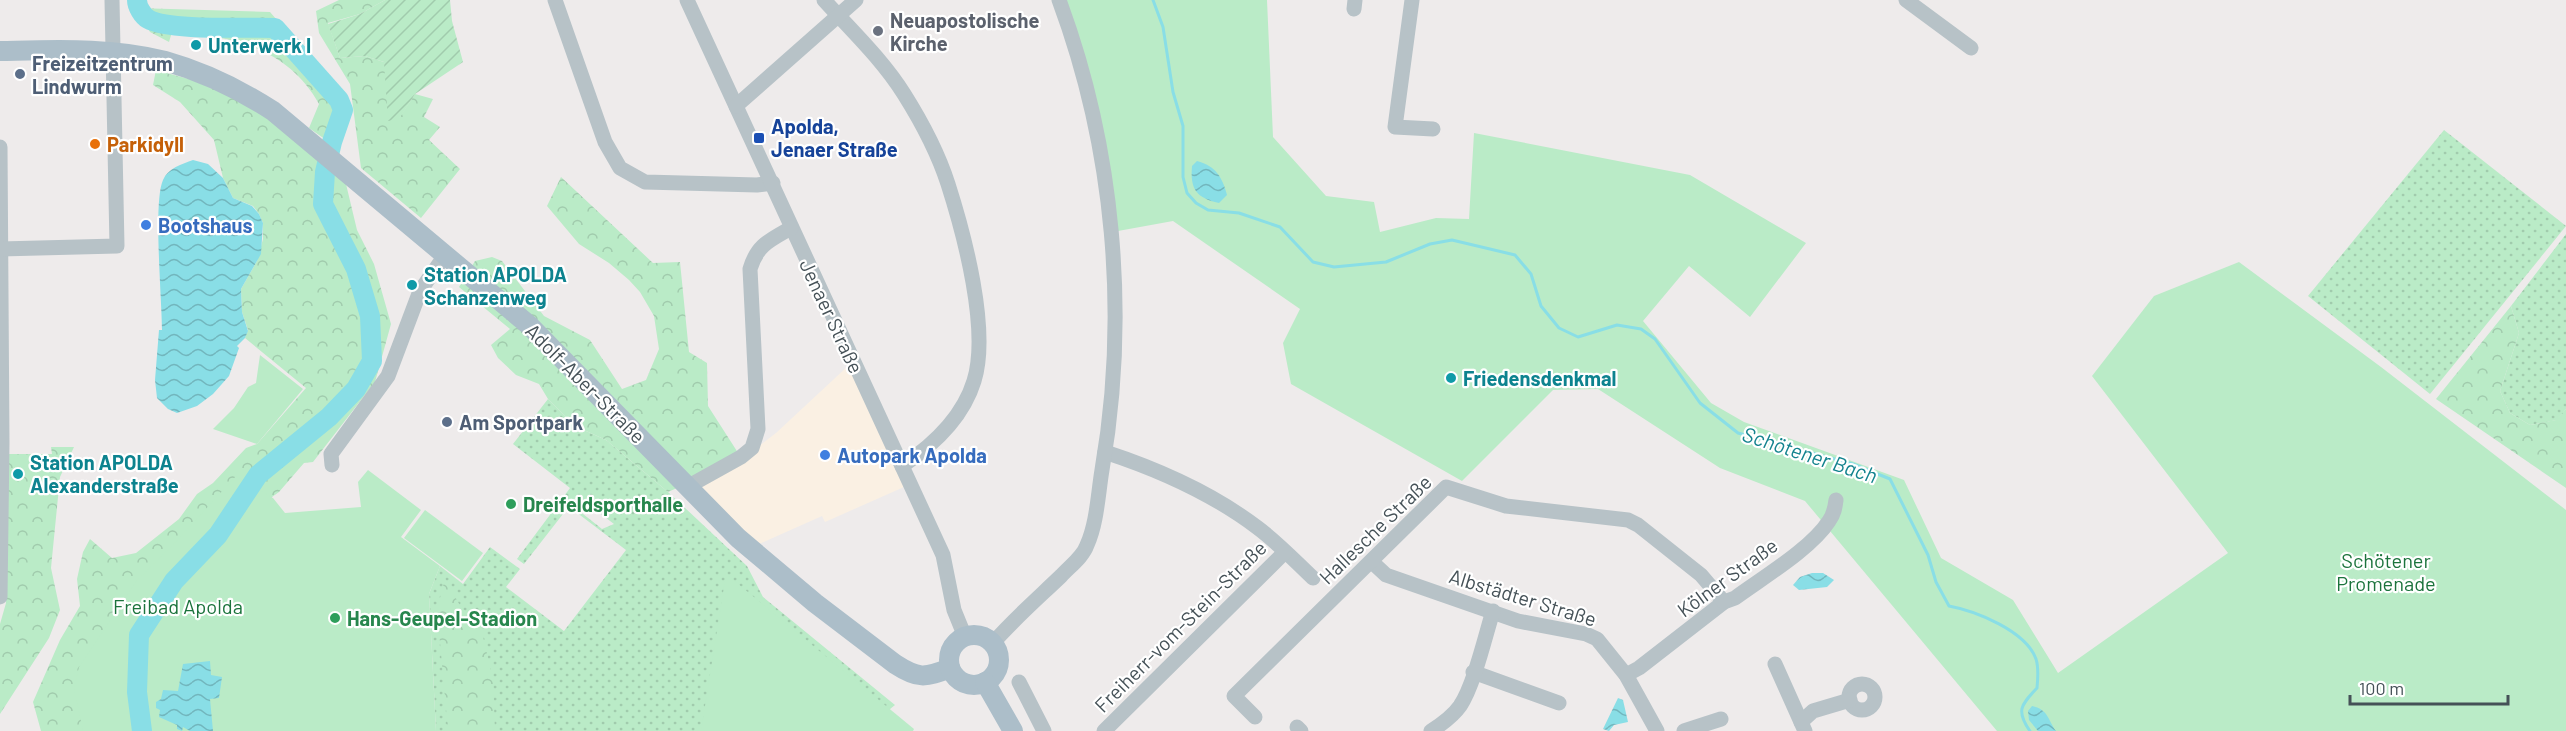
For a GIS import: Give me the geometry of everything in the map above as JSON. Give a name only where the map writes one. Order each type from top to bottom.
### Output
[{"type":"main road","name":"Adolf-Aber-Straße","points":[[0,51],[113,53],[163,61],[229,85],[273,111],[530,326],[687,487],[775,571],[912,675],[931,675],[951,668]]},
{"type":"main road","points":[[980,636],[993,643],[999,657],[999,664],[997,672],[986,682],[972,685],[965,683],[954,674],[949,661],[953,646],[965,637],[980,636]]},
{"type":"main road","points":[[986,682],[1013,731]]},
{"type":"street","points":[[1,249],[117,246],[112,0]]},
{"type":"street","points":[[555,0],[605,142],[620,168],[645,182],[773,183]]},
{"type":"street","name":"Jenaer Straße","points":[[687,0],[943,555],[954,610],[965,637]]},
{"type":"street","points":[[824,0],[903,92],[922,125],[948,182],[967,254],[975,300],[978,336],[977,366],[973,384],[961,409],[943,432],[902,466]]},
{"type":"street","points":[[736,106],[856,0]]},
{"type":"street","points":[[993,643],[1087,548],[1105,452],[1115,347],[1115,291],[1107,198],[1083,73],[1059,0]]},
{"type":"street","points":[[1412,0],[1395,127],[1433,129]]},
{"type":"street","points":[[1906,0],[1971,48]]},
{"type":"street","points":[[0,147],[3,443],[0,597]]},
{"type":"street","points":[[687,487],[741,457],[752,448],[758,429],[750,269],[754,255],[760,248],[791,228]]},
{"type":"street","points":[[332,465],[331,454],[388,376],[422,286],[446,254]]},
{"type":"street","name":"Freiherr-vom-Stein-Straße","points":[[1105,452],[1149,467],[1202,492],[1258,528],[1313,578]]},
{"type":"street","name":"Hallesche Straße","points":[[1255,717],[1234,696],[1446,487],[1506,506],[1628,520],[1638,525],[1701,575],[1724,602]]},
{"type":"street","name":"Kölner Straße","points":[[1626,675],[1639,668],[1724,602],[1735,598],[1822,530],[1835,511],[1836,500]]},
{"type":"street","name":"Freiherr-vom-Stein-Straße","points":[[1104,731],[1285,552]]},
{"type":"street","name":"Albstädter Straße","points":[[1372,562],[1386,575],[1518,621],[1586,634],[1597,639],[1626,675],[1658,731]]},
{"type":"street","points":[[1431,731],[1459,708],[1468,692],[1493,611]]},
{"type":"street","points":[[1775,664],[1803,727]]},
{"type":"street","points":[[1473,672],[1560,703]]},
{"type":"street","points":[[1019,682],[1044,731]]},
{"type":"street","points":[[1803,727],[1813,711],[1850,700]]},
{"type":"street","points":[[1684,731],[1721,719]]},
{"type":"shaded area","points":[[848,366],[904,487],[825,522],[822,516],[759,544],[695,487],[742,459],[776,433]]},
{"type":"green space","points":[[339,0],[385,0],[360,14],[328,23],[340,58],[365,56],[384,62],[399,118],[415,94],[433,99],[424,117],[440,127],[429,140],[460,169],[421,218],[361,168],[350,84],[319,33],[316,11]]},
{"type":"green space","points":[[385,0],[450,0],[452,21],[463,62],[415,94],[399,119],[388,121],[384,62],[365,56],[340,58],[328,24],[360,14]]},
{"type":"green space","name":"Schötener Promenade","points":[[1065,0],[1267,0],[1273,137],[1326,196],[1374,202],[1380,232],[1436,218],[1469,219],[1474,133],[1690,175],[1806,243],[1750,317],[1689,266],[1643,321],[1711,403],[1744,422],[1904,480],[1941,558],[2013,600],[2058,673],[2228,553],[2092,376],[2154,296],[2239,262],[2381,367],[2566,510],[2566,731],[1997,731],[1805,501],[1720,468],[1598,389],[1553,390],[1462,481],[1291,384],[1283,343],[1300,309],[1173,221],[1118,231]]},
{"type":"green space","points":[[136,8],[270,12],[345,98],[347,114],[339,149],[309,128],[319,104],[292,70],[275,58],[256,48],[216,37],[172,32],[169,42],[150,32]]},
{"type":"green space","name":"Freibad Apolda","points":[[156,70],[203,83],[250,105],[286,132],[346,184],[357,230],[374,264],[391,324],[375,382],[313,462],[304,463],[272,497],[125,731],[41,731],[33,702],[60,640],[80,606],[77,579],[83,552],[90,539],[112,558],[136,553],[179,519],[197,494],[213,483],[246,448],[257,444],[306,388],[245,338],[248,330],[242,312],[241,289],[257,261],[263,239],[263,223],[253,206],[233,198],[223,178],[214,140],[180,102],[153,85]]},
{"type":"green space","points":[[2444,130],[2566,226],[2430,394],[2308,296]]},
{"type":"green space","points":[[561,177],[653,263],[680,262],[689,352],[707,363],[708,406],[742,459],[668,492],[606,440],[575,426],[548,399],[539,384],[516,375],[498,358],[491,345],[510,329],[459,287],[475,261],[492,257],[502,261],[544,316],[590,340],[622,389],[646,380],[659,349],[654,316],[640,292],[609,263],[579,244],[547,206]]},
{"type":"green space","points":[[2566,234],[2566,409],[2557,420],[2530,425],[2510,413],[2500,391],[2519,333],[2511,306]]},
{"type":"green space","points":[[2511,306],[2519,333],[2500,391],[2510,413],[2530,425],[2556,420],[2566,409],[2566,488],[2436,399]]},
{"type":"green space","points":[[260,355],[303,389],[257,444],[213,429],[234,408],[248,387],[256,383]]},
{"type":"green space","points":[[548,399],[575,426],[606,440],[668,492],[747,566],[763,597],[895,705],[863,731],[436,731],[429,594],[440,566],[463,584],[490,547],[520,569],[506,587],[564,631],[626,550],[576,512],[578,510],[602,529],[614,524],[577,496],[524,564],[517,559],[570,488],[513,444]]},
{"type":"green space","points":[[51,447],[74,447],[60,477],[51,568],[60,610],[49,638],[0,714],[0,624],[6,603],[7,454],[52,454]]},
{"type":"green space","name":"Freibad Apolda","points":[[368,470],[421,510],[401,537],[440,566],[429,594],[436,731],[83,731],[74,688],[79,667],[137,580],[172,546],[236,476],[273,498],[285,513],[361,507],[358,482]]},
{"type":"green space","points":[[425,510],[483,553],[462,581],[404,538]]},
{"type":"green space","points":[[726,574],[914,729],[913,731],[701,731]]},
{"type":"green space","points":[[445,579],[462,609],[479,619],[493,680],[495,731],[448,731],[437,609]]},
{"type":"water","points":[[193,160],[208,164],[223,178],[233,198],[252,206],[263,223],[261,254],[241,289],[242,312],[248,331],[237,346],[239,348],[229,376],[213,394],[197,406],[177,413],[168,409],[157,398],[155,380],[159,330],[162,330],[159,252],[160,192],[168,172]]},
{"type":"water","points":[[1197,161],[1214,169],[1223,183],[1227,195],[1219,203],[1205,198],[1196,191],[1192,181],[1192,166]]},
{"type":"water","points":[[1812,573],[1823,573],[1834,580],[1827,587],[1799,590],[1793,585],[1800,577]]},
{"type":"water","points":[[210,661],[211,675],[222,677],[219,698],[210,699],[213,731],[190,731],[183,727],[182,731],[177,729],[177,725],[159,717],[160,710],[156,708],[156,702],[161,699],[163,690],[178,691],[183,664]]},
{"type":"water","points":[[1618,698],[1623,700],[1628,722],[1614,725],[1609,731],[1603,729]]},
{"type":"water","points":[[2032,706],[2045,712],[2056,731],[2038,731],[2029,720],[2028,711]]},
{"type":"waterway","points":[[137,0],[144,16],[158,23],[209,28],[275,28],[339,100],[343,110],[325,172],[323,204],[356,269],[370,316],[372,361],[356,389],[329,417],[258,475],[218,535],[174,581],[139,635],[137,692],[142,731]]},
{"type":"waterway","name":"Schötener Bach","points":[[1153,0],[1163,27],[1173,92],[1183,126],[1183,177],[1187,193],[1196,203],[1208,210],[1239,213],[1280,227],[1313,262],[1334,267],[1386,262],[1430,244],[1452,240],[1515,255],[1531,274],[1541,306],[1559,328],[1578,337],[1617,325],[1641,329],[1655,339],[1700,403],[1738,433],[1853,464],[1890,479],[1928,555],[1936,582],[1949,606],[1973,612],[2011,631],[2022,640],[2036,659],[2037,688],[2022,708],[2025,724],[2030,731]]},
{"type":"place","name":"Neuapostolische Kirche","points":[[878,31]]},
{"type":"place","name":"Unterwerk I","points":[[196,45]]},
{"type":"place","name":"Freizeitzentrum Lindwurm","points":[[20,74]]},
{"type":"place","name":"Apolda, Jenaer Straße","points":[[759,138]]},
{"type":"place","name":"Parkidyll","points":[[95,144]]},
{"type":"place","name":"Bootshaus","points":[[146,225]]},
{"type":"place","name":"Station APOLDA Schanzenweg","points":[[412,285]]},
{"type":"place","name":"Friedensdenkmal","points":[[1451,378]]},
{"type":"place","name":"Am Sportpark","points":[[447,422]]},
{"type":"place","name":"Autopark Apolda","points":[[825,455]]},
{"type":"place","name":"Station APOLDA Alexanderstraße","points":[[18,474]]},
{"type":"place","name":"Dreifeldsporthalle","points":[[511,504]]},
{"type":"place","name":"Hans-Geupel-Stadion","points":[[335,618]]}]
